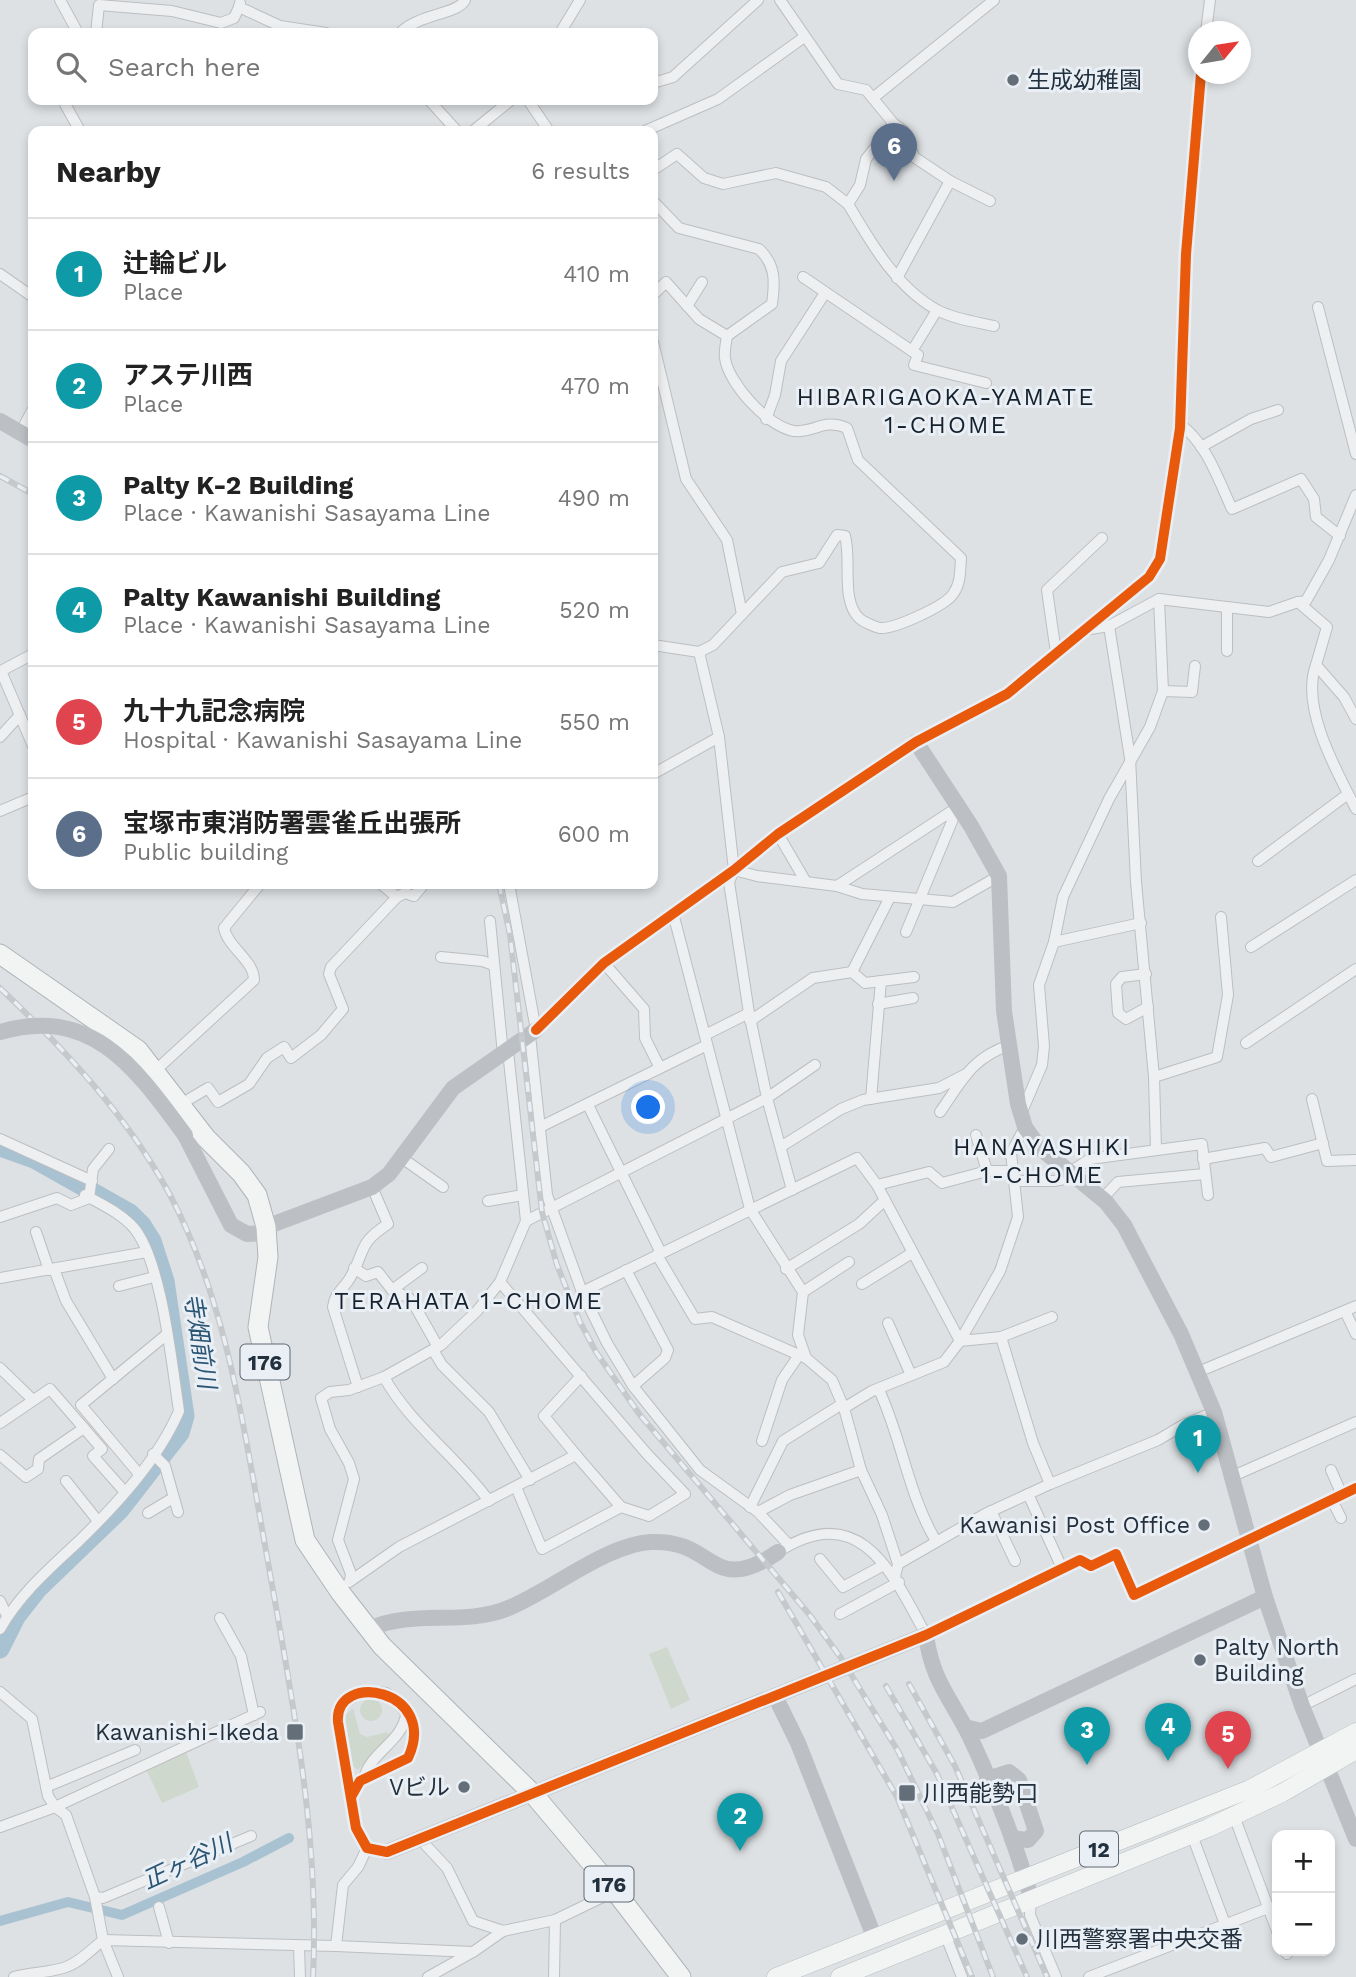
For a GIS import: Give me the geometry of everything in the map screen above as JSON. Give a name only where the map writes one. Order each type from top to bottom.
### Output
[{"type":"highway","name":"176","points":[[0,954],[130,1044],[156,1070],[257,1195],[266,1230],[268,1257],[258,1327],[305,1540],[345,1586],[369,1629],[534,1795],[615,1891],[681,1977]]},
{"type":"main road","name":"12","points":[[845,1976],[1234,1816],[1323,1759],[1356,1732]]},
{"type":"main road","name":"12","points":[[776,1977],[1323,1759],[1356,1750]]},
{"type":"street","points":[[60,0],[75,28]]},
{"type":"street","points":[[407,28],[423,17],[460,8],[465,0]]},
{"type":"street","points":[[563,28],[580,0]]},
{"type":"street","points":[[658,82],[673,77],[758,0]]},
{"type":"street","points":[[780,0],[803,38],[838,84],[866,90],[894,124],[904,131],[914,157],[950,181],[990,201]]},
{"type":"street","points":[[873,98],[995,0]]},
{"type":"street","points":[[1207,21],[1210,0]]},
{"type":"street","points":[[97,28],[99,5],[172,11],[221,23],[234,19],[240,4],[280,26],[293,28]]},
{"type":"street","points":[[656,126],[718,99],[803,38]]},
{"type":"street","points":[[0,1032],[40,1026],[63,1028],[96,1039],[127,1061],[185,1135],[231,1225],[247,1234],[266,1230],[372,1187],[389,1174],[453,1088],[533,1032],[604,963],[734,870],[778,834],[916,742],[1007,694],[1149,577],[1160,559],[1180,424],[1186,254],[1200,84]]},
{"type":"street","points":[[66,105],[77,126]]},
{"type":"street","points":[[434,105],[452,126]]},
{"type":"street","points":[[479,126],[504,105]]},
{"type":"street","points":[[531,105],[546,126]]},
{"type":"street","points":[[848,204],[860,185],[866,159],[894,124]]},
{"type":"street","points":[[658,167],[677,155],[704,178],[723,184],[776,173],[826,187],[848,204],[897,278],[937,310],[994,326]]},
{"type":"street","points":[[897,278],[950,181]]},
{"type":"street","points":[[658,206],[679,228],[759,249],[768,257],[775,279],[772,304],[727,336],[725,358],[736,383],[766,419],[794,431],[833,422],[846,428],[858,460],[961,558],[960,582],[951,597],[902,624],[879,628],[860,619],[849,601],[850,553],[845,536],[837,535],[819,562],[782,572],[713,645],[699,652],[658,646]]},
{"type":"street","points":[[0,274],[28,294]]},
{"type":"street","points":[[803,277],[918,355],[914,365],[986,383]]},
{"type":"street","points":[[658,290],[666,282],[699,318],[727,336]]},
{"type":"street","points":[[687,306],[702,282]]},
{"type":"street","points":[[766,419],[781,361],[825,293]]},
{"type":"street","points":[[1318,307],[1356,454]]},
{"type":"street","points":[[912,351],[937,310]]},
{"type":"street","points":[[658,363],[686,479],[727,540],[742,614]]},
{"type":"street","points":[[1201,447],[1251,419],[1278,410]]},
{"type":"street","points":[[0,421],[27,436]]},
{"type":"street","points":[[1180,424],[1192,433],[1201,447],[1232,509],[1301,479],[1314,499],[1316,517],[1340,536]]},
{"type":"street","points":[[1085,630],[1109,626],[1159,599],[1269,612],[1306,601],[1340,536],[1356,495]]},
{"type":"street","points":[[1056,653],[1047,590],[1102,538]]},
{"type":"street","points":[[754,1509],[783,1441],[843,1406],[944,1362],[960,1341],[1000,1271],[1018,1217],[1011,1153],[1042,1065],[1044,1046],[1039,985],[1054,942],[1063,897],[1130,758],[1150,727],[1163,691],[1159,599]]},
{"type":"street","points":[[1298,602],[1327,627],[1312,677],[1321,736],[1356,809]]},
{"type":"street","points":[[1227,607],[1227,651]]},
{"type":"street","points":[[1109,626],[1130,758],[1133,841],[1154,1077],[1156,1149]]},
{"type":"street","points":[[699,652],[719,737],[734,870],[729,882],[750,1017],[767,1098],[792,1190]]},
{"type":"street","points":[[28,657],[0,671],[28,734]]},
{"type":"street","points":[[1316,665],[1344,697],[1356,719]]},
{"type":"street","points":[[1163,691],[1192,692],[1195,666]]},
{"type":"street","points":[[0,737],[20,715]]},
{"type":"street","points":[[658,771],[719,737]]},
{"type":"street","points":[[916,742],[999,876],[1004,1012],[1023,1121],[1039,1147],[1102,1199],[1124,1225],[1198,1372],[1214,1412],[1265,1597],[1301,1706],[1356,1839]]},
{"type":"street","points":[[1258,861],[1348,794]]},
{"type":"street","points":[[0,811],[28,799]]},
{"type":"street","points":[[836,886],[958,807]]},
{"type":"street","points":[[906,932],[958,807]]},
{"type":"street","points":[[778,834],[806,882]]},
{"type":"street","points":[[734,870],[757,876],[836,886],[862,894],[953,902],[999,876]]},
{"type":"street","points":[[1251,947],[1356,880]]},
{"type":"street","points":[[156,1070],[254,980],[253,971],[226,939],[224,928],[256,889]]},
{"type":"street","points":[[387,889],[397,897]]},
{"type":"street","points":[[181,1104],[208,1087],[218,1102],[249,1084],[267,1058],[284,1047],[291,1058],[321,1035],[343,1009],[329,974],[331,967],[397,897],[405,893],[414,896],[420,889]]},
{"type":"street","points":[[510,889],[533,1032],[538,1128],[547,1195],[582,1292],[607,1343],[634,1386],[700,1470],[754,1509],[783,1548]]},
{"type":"street","points":[[852,972],[890,897]]},
{"type":"street","points":[[673,913],[750,1209],[803,1292],[798,1335],[803,1356]]},
{"type":"street","points":[[1154,1077],[1217,1057],[1228,995],[1221,917]]},
{"type":"street","points":[[345,1586],[351,1574],[338,1541],[354,1479],[349,1463],[330,1429],[321,1398],[330,1392],[358,1387],[384,1377],[435,1349],[477,1311],[500,1282],[526,1221],[490,921]]},
{"type":"street","points":[[1054,942],[1141,923]]},
{"type":"street","points":[[441,957],[482,961],[494,965]]},
{"type":"street","points":[[604,963],[644,1009],[645,1038],[660,1068]]},
{"type":"street","points":[[1246,1043],[1356,968]]},
{"type":"street","points":[[538,1128],[660,1068],[813,978],[852,972],[865,983],[914,977]]},
{"type":"street","points":[[1146,974],[1122,977],[1115,984],[1118,1013],[1126,1019],[1148,1007]]},
{"type":"street","points":[[872,1099],[881,981]]},
{"type":"street","points":[[878,1004],[913,999]]},
{"type":"street","points":[[940,1112],[966,1074],[988,1052],[1010,1045]]},
{"type":"street","points":[[526,1221],[767,1098],[815,1065]]},
{"type":"street","points":[[782,1146],[841,1109],[872,1099],[939,1088],[966,1074]]},
{"type":"street","points":[[1312,1099],[1327,1161],[1356,1160]]},
{"type":"street","points":[[587,1105],[659,1254],[695,1319],[712,1317],[803,1356],[832,1380],[843,1406],[861,1470],[882,1515],[898,1564],[897,1579]]},
{"type":"street","points":[[976,1135],[988,1171]]},
{"type":"street","points":[[0,1139],[90,1191],[134,1228],[147,1252],[154,1277],[185,1411],[139,1474],[98,1521],[27,1590],[0,1629]]},
{"type":"street","points":[[1203,1159],[1265,1148],[1271,1157],[1323,1143]]},
{"type":"street","points":[[877,1185],[929,1172],[942,1183],[988,1171],[1054,1181],[1073,1175],[1090,1159],[1202,1144],[1208,1195]]},
{"type":"street","points":[[0,1217],[57,1198],[71,1205],[90,1191],[96,1163],[109,1149]]},
{"type":"street","points":[[402,1158],[443,1186]]},
{"type":"street","points":[[582,1292],[857,1158],[877,1185],[960,1341]]},
{"type":"street","points":[[1102,1199],[1118,1182],[1205,1174]]},
{"type":"street","points":[[358,1387],[333,1307],[334,1295],[349,1280],[363,1245],[388,1224],[372,1187]]},
{"type":"street","points":[[488,1201],[523,1195]]},
{"type":"street","points":[[786,1269],[859,1224],[885,1200]]},
{"type":"street","points":[[36,1232],[66,1301],[113,1379]]},
{"type":"street","points":[[0,1278],[147,1252]]},
{"type":"street","points":[[862,1284],[912,1253]]},
{"type":"street","points":[[803,1292],[849,1262]]},
{"type":"street","points":[[354,1268],[366,1276],[378,1272],[391,1290],[408,1298],[416,1308],[442,1365],[489,1412],[530,1480]]},
{"type":"street","points":[[391,1290],[422,1268]]},
{"type":"street","points":[[626,1270],[668,1350],[664,1358],[634,1386]]},
{"type":"street","points":[[119,1286],[154,1277]]},
{"type":"street","points":[[500,1282],[581,1376],[647,1454],[685,1494],[649,1516],[621,1507],[544,1416],[581,1376]]},
{"type":"street","points":[[1198,1372],[1351,1308],[1356,1334]]},
{"type":"street","points":[[960,1341],[1001,1337],[1052,1318]]},
{"type":"street","points":[[888,1322],[911,1375]]},
{"type":"street","points":[[139,1474],[81,1405],[166,1335]]},
{"type":"street","points":[[1001,1337],[1033,1443],[1050,1483]]},
{"type":"street","points":[[762,1441],[782,1380],[803,1356]]},
{"type":"street","points":[[0,1368],[33,1400]]},
{"type":"street","points":[[384,1377],[395,1398],[439,1441],[489,1501]]},
{"type":"street","points":[[0,1423],[50,1389],[102,1449],[93,1456],[124,1491]]},
{"type":"street","points":[[879,1390],[892,1419],[920,1514],[936,1541]]},
{"type":"street","points":[[898,1564],[991,1511],[1050,1483],[1109,1461],[1214,1412]]},
{"type":"street","points":[[1233,1476],[1356,1422]]},
{"type":"street","points":[[0,1455],[26,1477],[38,1469],[39,1460],[84,1428]]},
{"type":"street","points":[[153,1454],[163,1463],[177,1512]]},
{"type":"street","points":[[345,1586],[399,1547],[576,1455]]},
{"type":"street","points":[[754,1509],[861,1470]]},
{"type":"street","points":[[1331,1470],[1340,1518]]},
{"type":"street","points":[[66,1482],[98,1521]]},
{"type":"street","points":[[516,1487],[542,1549],[621,1507]]},
{"type":"street","points":[[364,1779],[408,1758],[413,1742],[407,1713],[394,1697],[379,1692],[353,1697],[339,1707],[338,1722],[358,1835],[367,1848],[387,1852],[926,1635],[1080,1560],[1091,1566],[1116,1555],[1134,1595],[1356,1488]]},
{"type":"street","points":[[1028,1494],[1062,1569]]},
{"type":"street","points":[[148,1513],[173,1498]]},
{"type":"street","points":[[991,1511],[1015,1561]]},
{"type":"street","points":[[369,1629],[387,1621],[504,1610],[614,1553],[647,1542],[668,1542],[693,1549],[721,1568],[738,1572],[754,1567],[805,1536],[824,1532],[845,1535],[862,1544],[897,1579],[970,1716],[985,1730]]},
{"type":"street","points":[[820,1559],[843,1587],[884,1565]]},
{"type":"street","points":[[840,1614],[897,1579]]},
{"type":"street","points":[[965,1727],[985,1730],[1265,1597]]},
{"type":"street","points":[[0,1601],[8,1616]]},
{"type":"street","points":[[0,1827],[55,1807],[257,1714],[241,1656],[220,1618]]},
{"type":"street","points":[[926,1635],[932,1668],[965,1727],[1012,1838],[1031,1898],[1030,1915],[1056,1977]]},
{"type":"street","points":[[1301,1706],[1356,1679]]},
{"type":"street","points":[[0,1692],[32,1719],[46,1787],[55,1807],[66,1815],[96,1904],[103,1940],[118,1977]]},
{"type":"street","points":[[775,1696],[798,1743],[875,1939]]},
{"type":"street","points":[[351,1797],[364,1779],[366,1767],[405,1725],[407,1713]]},
{"type":"street","points":[[975,1750],[985,1730]]},
{"type":"street","points":[[46,1787],[135,1751]]},
{"type":"street","points":[[987,1779],[1009,1772],[1019,1780],[1036,1830],[1028,1840],[1012,1838]]},
{"type":"street","points":[[1234,1816],[1272,1918]]},
{"type":"street","points":[[1192,1835],[1225,1924]]},
{"type":"street","points":[[96,1904],[251,1836]]},
{"type":"street","points":[[421,1840],[447,1868],[473,1921],[503,1931]]},
{"type":"street","points":[[336,1946],[343,1885],[358,1867],[367,1848]]},
{"type":"street","points":[[428,1977],[473,1952],[503,1931],[555,1920],[615,1891]]},
{"type":"street","points":[[159,1907],[169,1943]]},
{"type":"street","points":[[1089,1977],[1268,1908]]},
{"type":"street","points":[[554,1977],[555,1920]]},
{"type":"street","points":[[945,1934],[962,1977]]},
{"type":"street","points":[[17,1977],[63,1968],[78,1961],[103,1940],[473,1952]]},
{"type":"street","points":[[299,1947],[300,1977]]},
{"type":"shaded area","points":[[667,1647],[690,1700],[671,1709],[649,1654]]},
{"type":"shaded area","points":[[371,1699],[379,1702],[382,1710],[379,1718],[371,1721],[363,1718],[360,1710],[363,1702]]},
{"type":"shaded area","points":[[353,1708],[360,1734],[367,1737],[387,1732],[389,1735],[358,1770],[353,1766],[345,1716]]},
{"type":"shaded area","points":[[186,1752],[199,1787],[162,1803],[146,1769]]},
{"type":"waterway","name":"寺畑前川","points":[[0,1147],[34,1159],[130,1213],[142,1225],[152,1241],[165,1281],[185,1416],[180,1433],[120,1510],[38,1589],[16,1617],[0,1649]]},
{"type":"waterway","name":"正ヶ谷川","points":[[0,1921],[68,1902],[122,1915],[243,1862],[289,1838]]},
{"type":"railway","points":[[0,476],[28,491]]},
{"type":"railway","points":[[500,889],[510,935],[542,1212],[557,1265],[580,1322],[596,1352],[640,1415],[809,1614],[841,1658],[898,1751],[938,1834],[993,1977]]},
{"type":"railway","points":[[0,988],[48,1035],[93,1085],[153,1166],[190,1237],[220,1324],[241,1414],[302,1763],[312,1870],[313,1977]]},
{"type":"railway","points":[[778,1592],[897,1797],[972,1977]]},
{"type":"railway","points":[[909,1684],[955,1766],[1047,1977]]},
{"type":"railway","points":[[886,1686],[937,1774],[1027,1977]]},
{"type":"cycle path","points":[[536,1030],[604,963],[734,870],[778,834],[916,742],[1007,694],[1149,577],[1160,559],[1180,428],[1186,254],[1200,84]]},
{"type":"cycle path","points":[[351,1797],[360,1781],[408,1758],[414,1735],[410,1716],[399,1703],[384,1695],[367,1692],[352,1696],[341,1706],[338,1722],[356,1828],[367,1848],[387,1852],[926,1635],[1080,1560],[1091,1566],[1116,1554],[1134,1595],[1356,1488]]},
{"type":"place","name":"生成幼稚園","points":[[1013,80]]},
{"type":"place","name":"宝塚市東消防署雲雀丘出張所","points":[[894,181]]},
{"type":"place","name":"辻輪ビル","points":[[1198,1473]]},
{"type":"place","name":"Kawanisi Post Office","points":[[1204,1525]]},
{"type":"place","name":"Palty North Building","points":[[1200,1660]]},
{"type":"place","name":"Kawanishi-Ikeda","points":[[295,1732]]},
{"type":"place","name":"Palty Kawanishi Building","points":[[1168,1761]]},
{"type":"place","name":"Palty K-2 Building","points":[[1087,1765]]},
{"type":"place","name":"九十九記念病院","points":[[1228,1769]]},
{"type":"place","name":"Vビル","points":[[464,1787]]},
{"type":"place","name":"川西能勢口","points":[[907,1793]]},
{"type":"place","name":"アステ川西","points":[[740,1851]]},
{"type":"place","name":"川西警察署中央交番","points":[[1022,1939]]},
{"type":"district","name":"HIBARIGAOKA-YAMATE 1-CHOME","points":[[946,411]]},
{"type":"district","name":"HANAYASHIKI 1-CHOME","points":[[1042,1161]]},
{"type":"district","name":"TERAHATA 1-CHOME","points":[[469,1301]]}]
